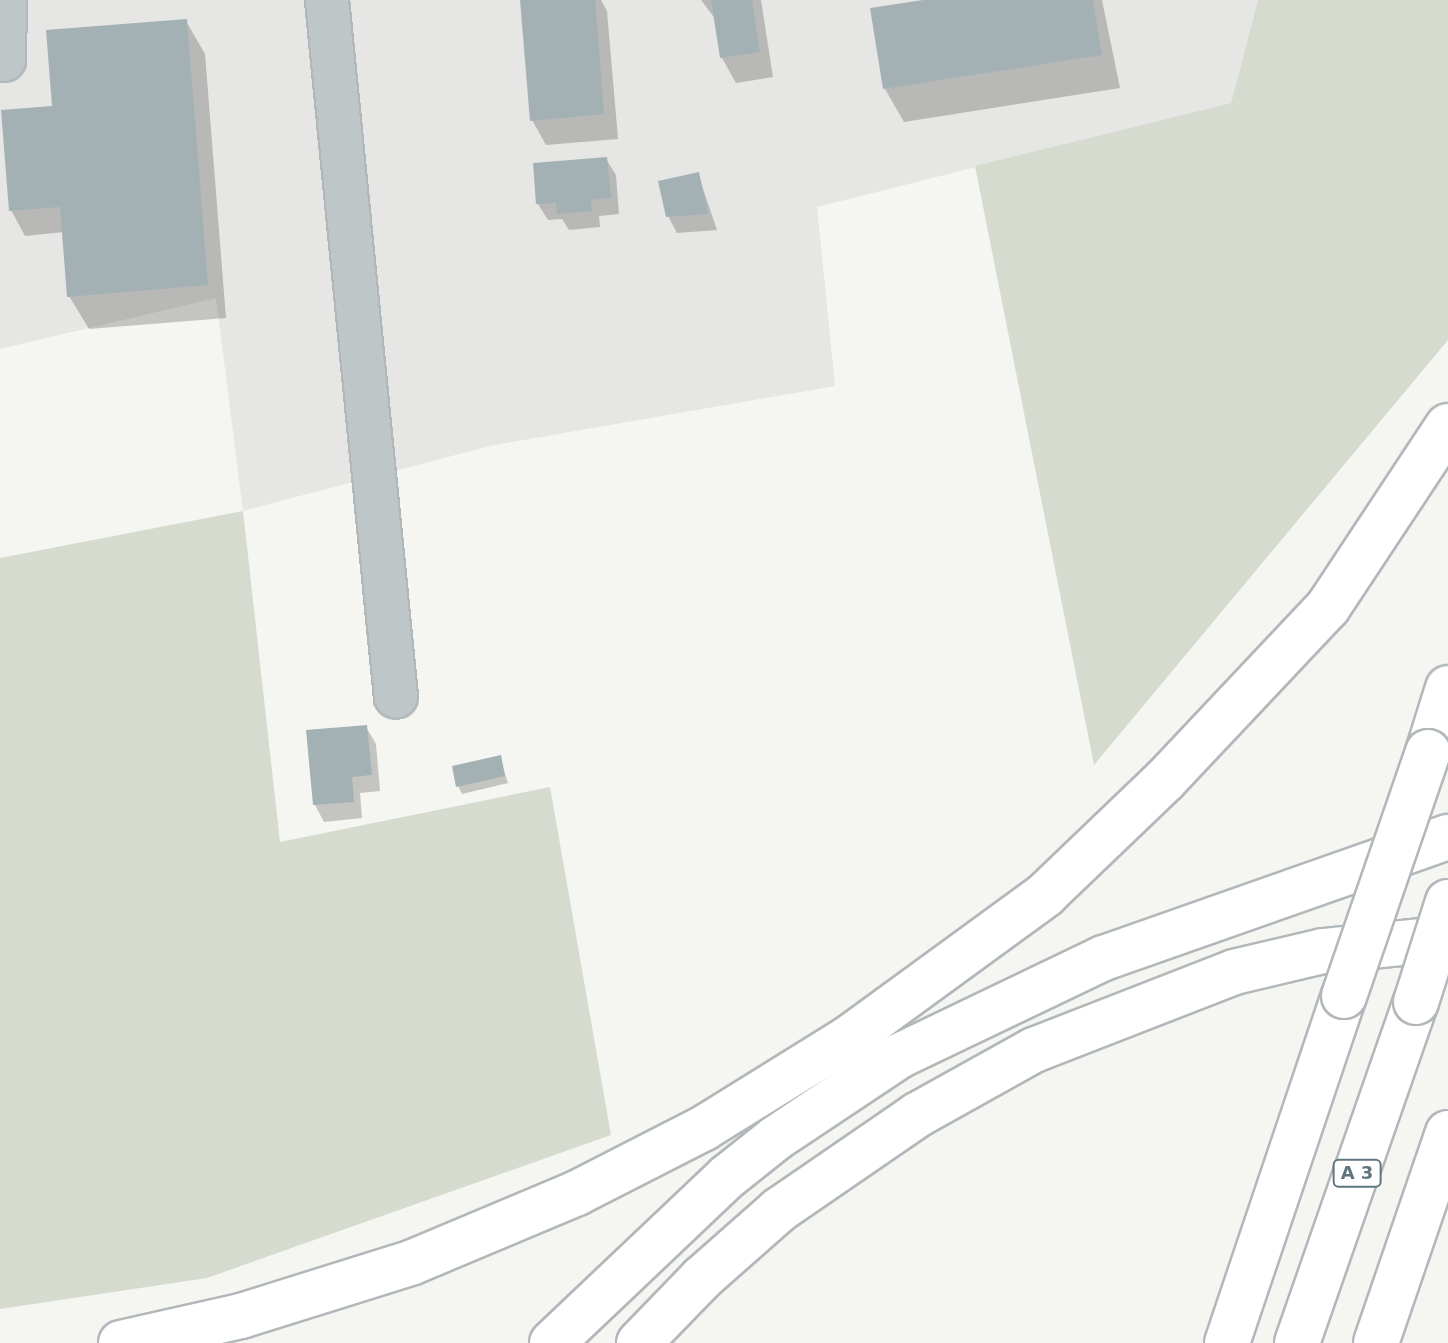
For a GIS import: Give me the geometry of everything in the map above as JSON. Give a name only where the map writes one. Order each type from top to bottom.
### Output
[{"type":"highway","points":[[121,1343],[255,1312],[413,1262],[509,1222],[704,1128],[849,1038],[1045,895],[1165,780],[1328,607],[1448,426]]},
{"type":"highway","points":[[1227,1343],[1448,688]]},
{"type":"highway","points":[[552,1343],[727,1177],[776,1138],[899,1056],[1118,953],[1448,837]]},
{"type":"highway","name":"A 3","points":[[1297,1343],[1448,902]]},
{"type":"highway","points":[[649,1331],[741,1241],[811,1187],[917,1115],[1034,1050],[1234,972],[1323,951],[1448,938]]},
{"type":"highway","points":[[1376,1343],[1448,1133]]},
{"type":"lane","points":[[4,60],[5,0]]},
{"type":"lane","points":[[327,0],[396,697]]},
{"type":"shaded area","points":[[0,0],[1258,0],[1231,103],[817,207],[835,386],[490,446],[243,511],[216,298],[0,349]]},
{"type":"shaded area","points":[[1258,0],[1448,0],[1448,340],[1094,765],[975,166],[1231,103]]},
{"type":"shaded area","points":[[243,511],[280,842],[550,787],[611,1135],[207,1278],[0,1309],[0,558]]},
{"type":"building","points":[[520,0],[595,0],[604,114],[530,121]]},
{"type":"building","points":[[711,0],[752,0],[760,52],[720,58]]},
{"type":"building","points":[[923,0],[1093,0],[1102,55],[883,89],[870,8]]},
{"type":"building","points":[[187,19],[208,285],[67,297],[60,207],[9,211],[1,110],[52,106],[46,30]]},
{"type":"building","points":[[607,157],[611,198],[591,200],[592,211],[557,214],[556,203],[536,204],[533,163]]},
{"type":"building","points":[[699,172],[708,214],[666,217],[658,181]]},
{"type":"building","points":[[367,725],[372,775],[352,777],[354,802],[313,805],[306,730]]},
{"type":"building","points":[[501,755],[505,776],[456,787],[452,766]]}]
